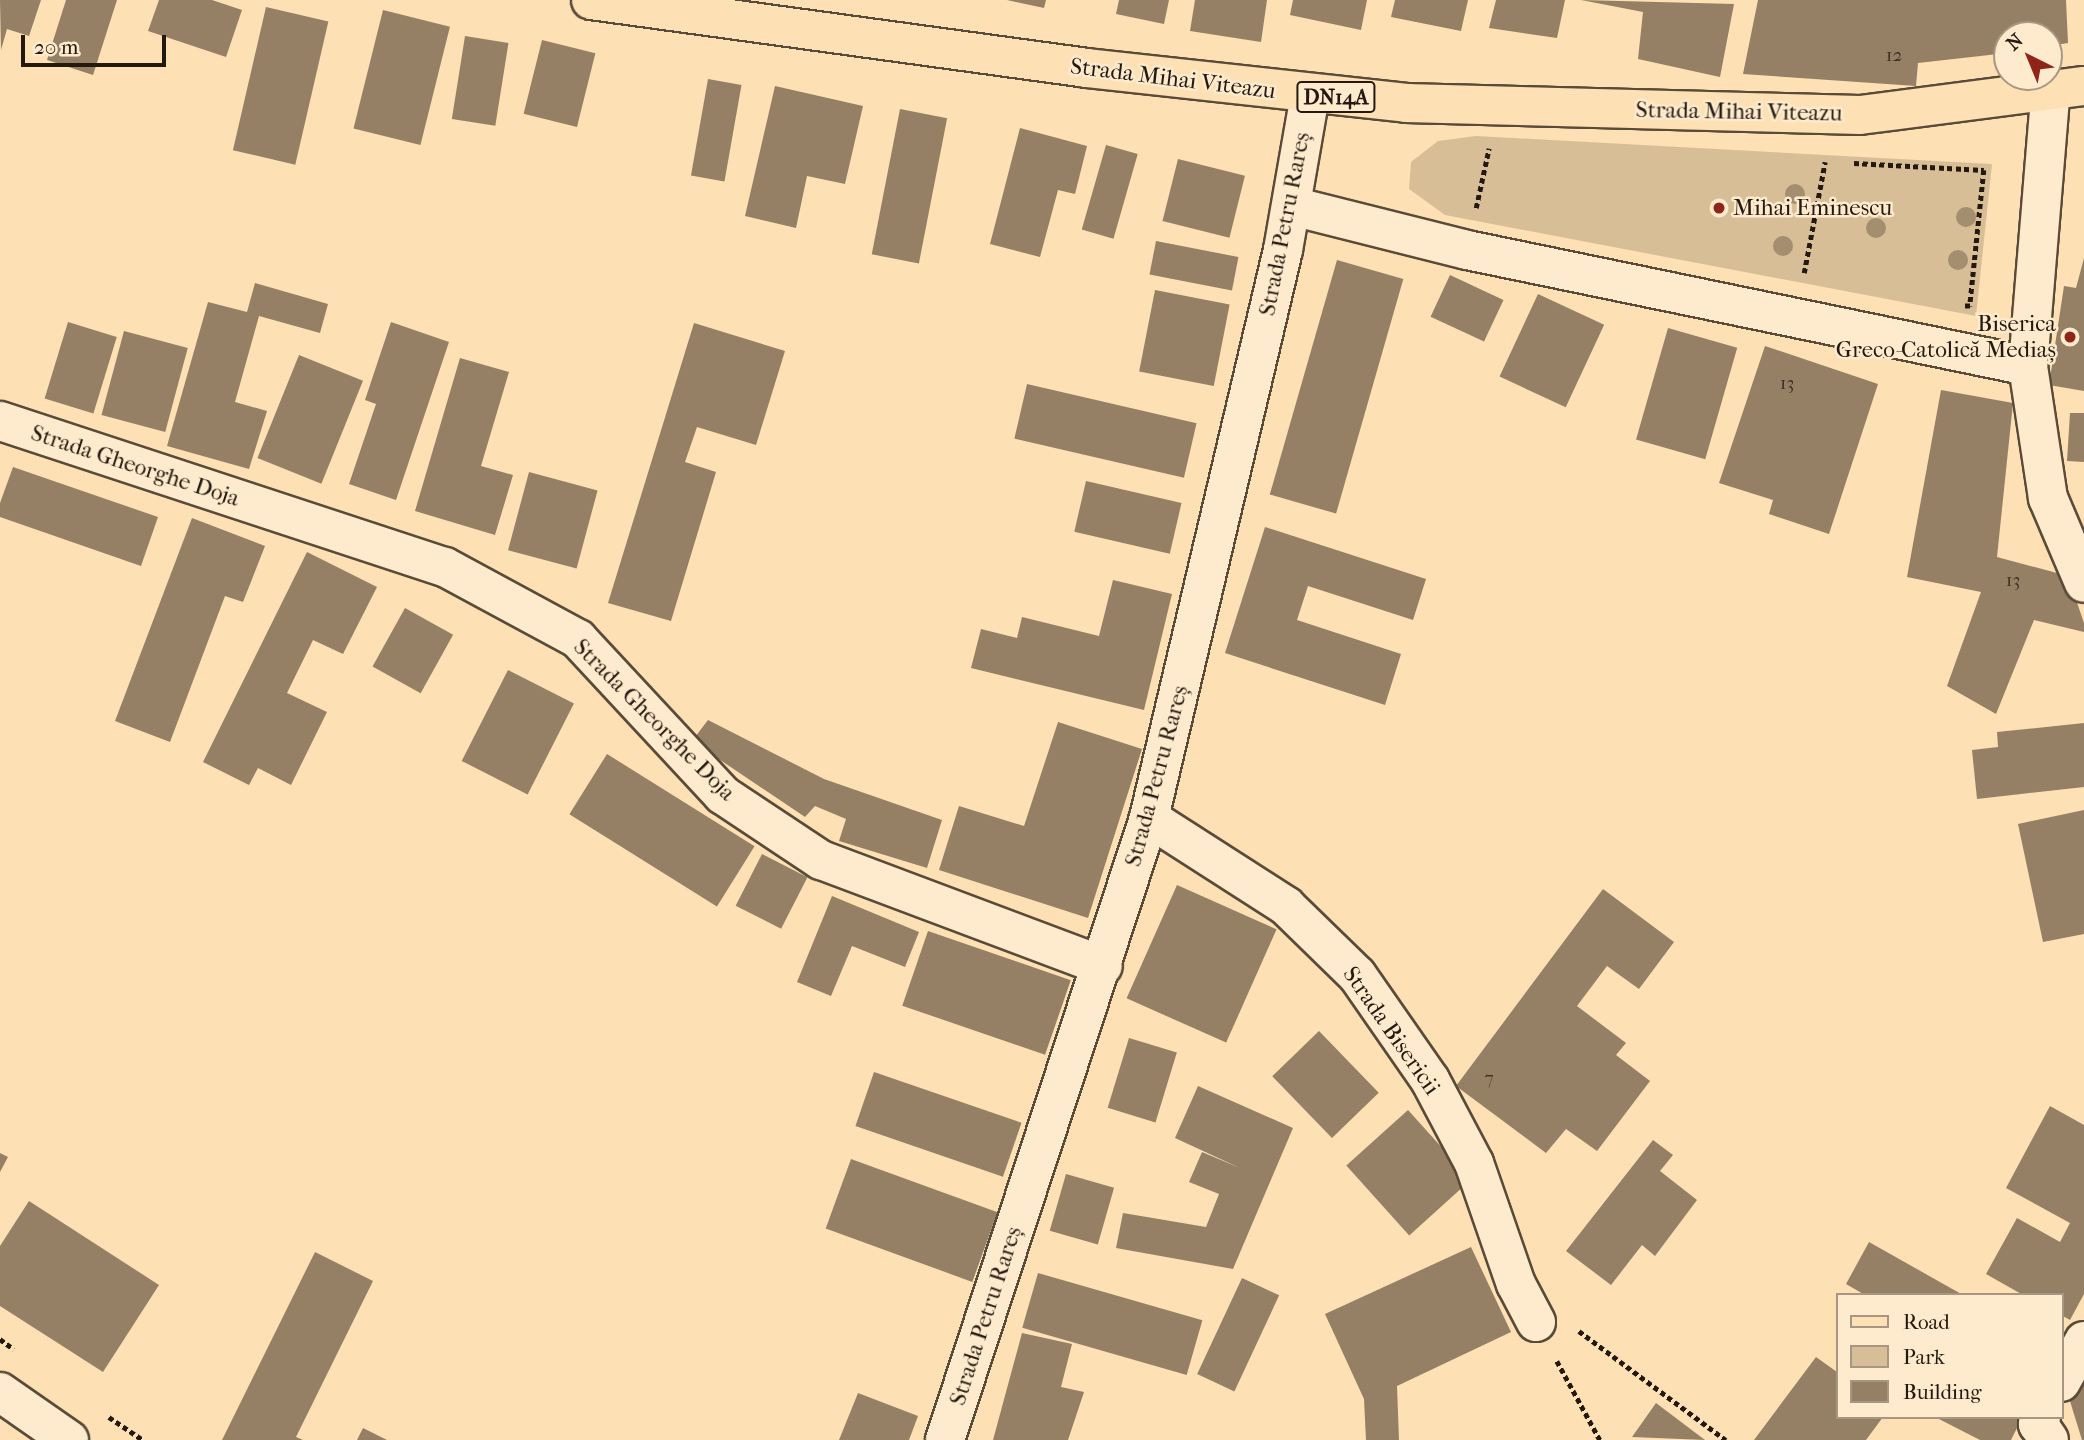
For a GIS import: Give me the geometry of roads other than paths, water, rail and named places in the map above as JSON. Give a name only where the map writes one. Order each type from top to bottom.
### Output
[{"type":"main road","name":"Strada Mihai Viteazu","points":[[591,0],[758,26],[1310,95],[1493,125],[1860,115],[2068,87]]},
{"type":"street","name":"Strada Mihai Viteazu","points":[[2068,87],[2028,366],[2048,498],[2084,583]]},
{"type":"street","name":"Strada Petru Rareș","points":[[945,1440],[1103,966],[1149,818],[1292,206],[1310,95]]},
{"type":"street","points":[[1292,206],[1467,250],[2028,366]]},
{"type":"street","name":"Strada Gheorghe Doja","points":[[0,421],[444,567],[578,639],[723,795],[821,860],[1103,966]]},
{"type":"street","name":"Strada Bisericii","points":[[1149,818],[1286,906],[1357,975],[1430,1080],[1474,1163],[1516,1284],[1553,1324]]},
{"type":"street","points":[[2063,1378],[2084,1341]]},
{"type":"street","points":[[0,1392],[69,1440]]},
{"type":"street","points":[[2040,1419],[2038,1424],[2049,1440]]},
{"type":"place","name":"Mihai Eminescu","points":[[1719,208]]},
{"type":"place","name":"Biserica Greco-Catolică Mediaș","points":[[2070,337]]}]
